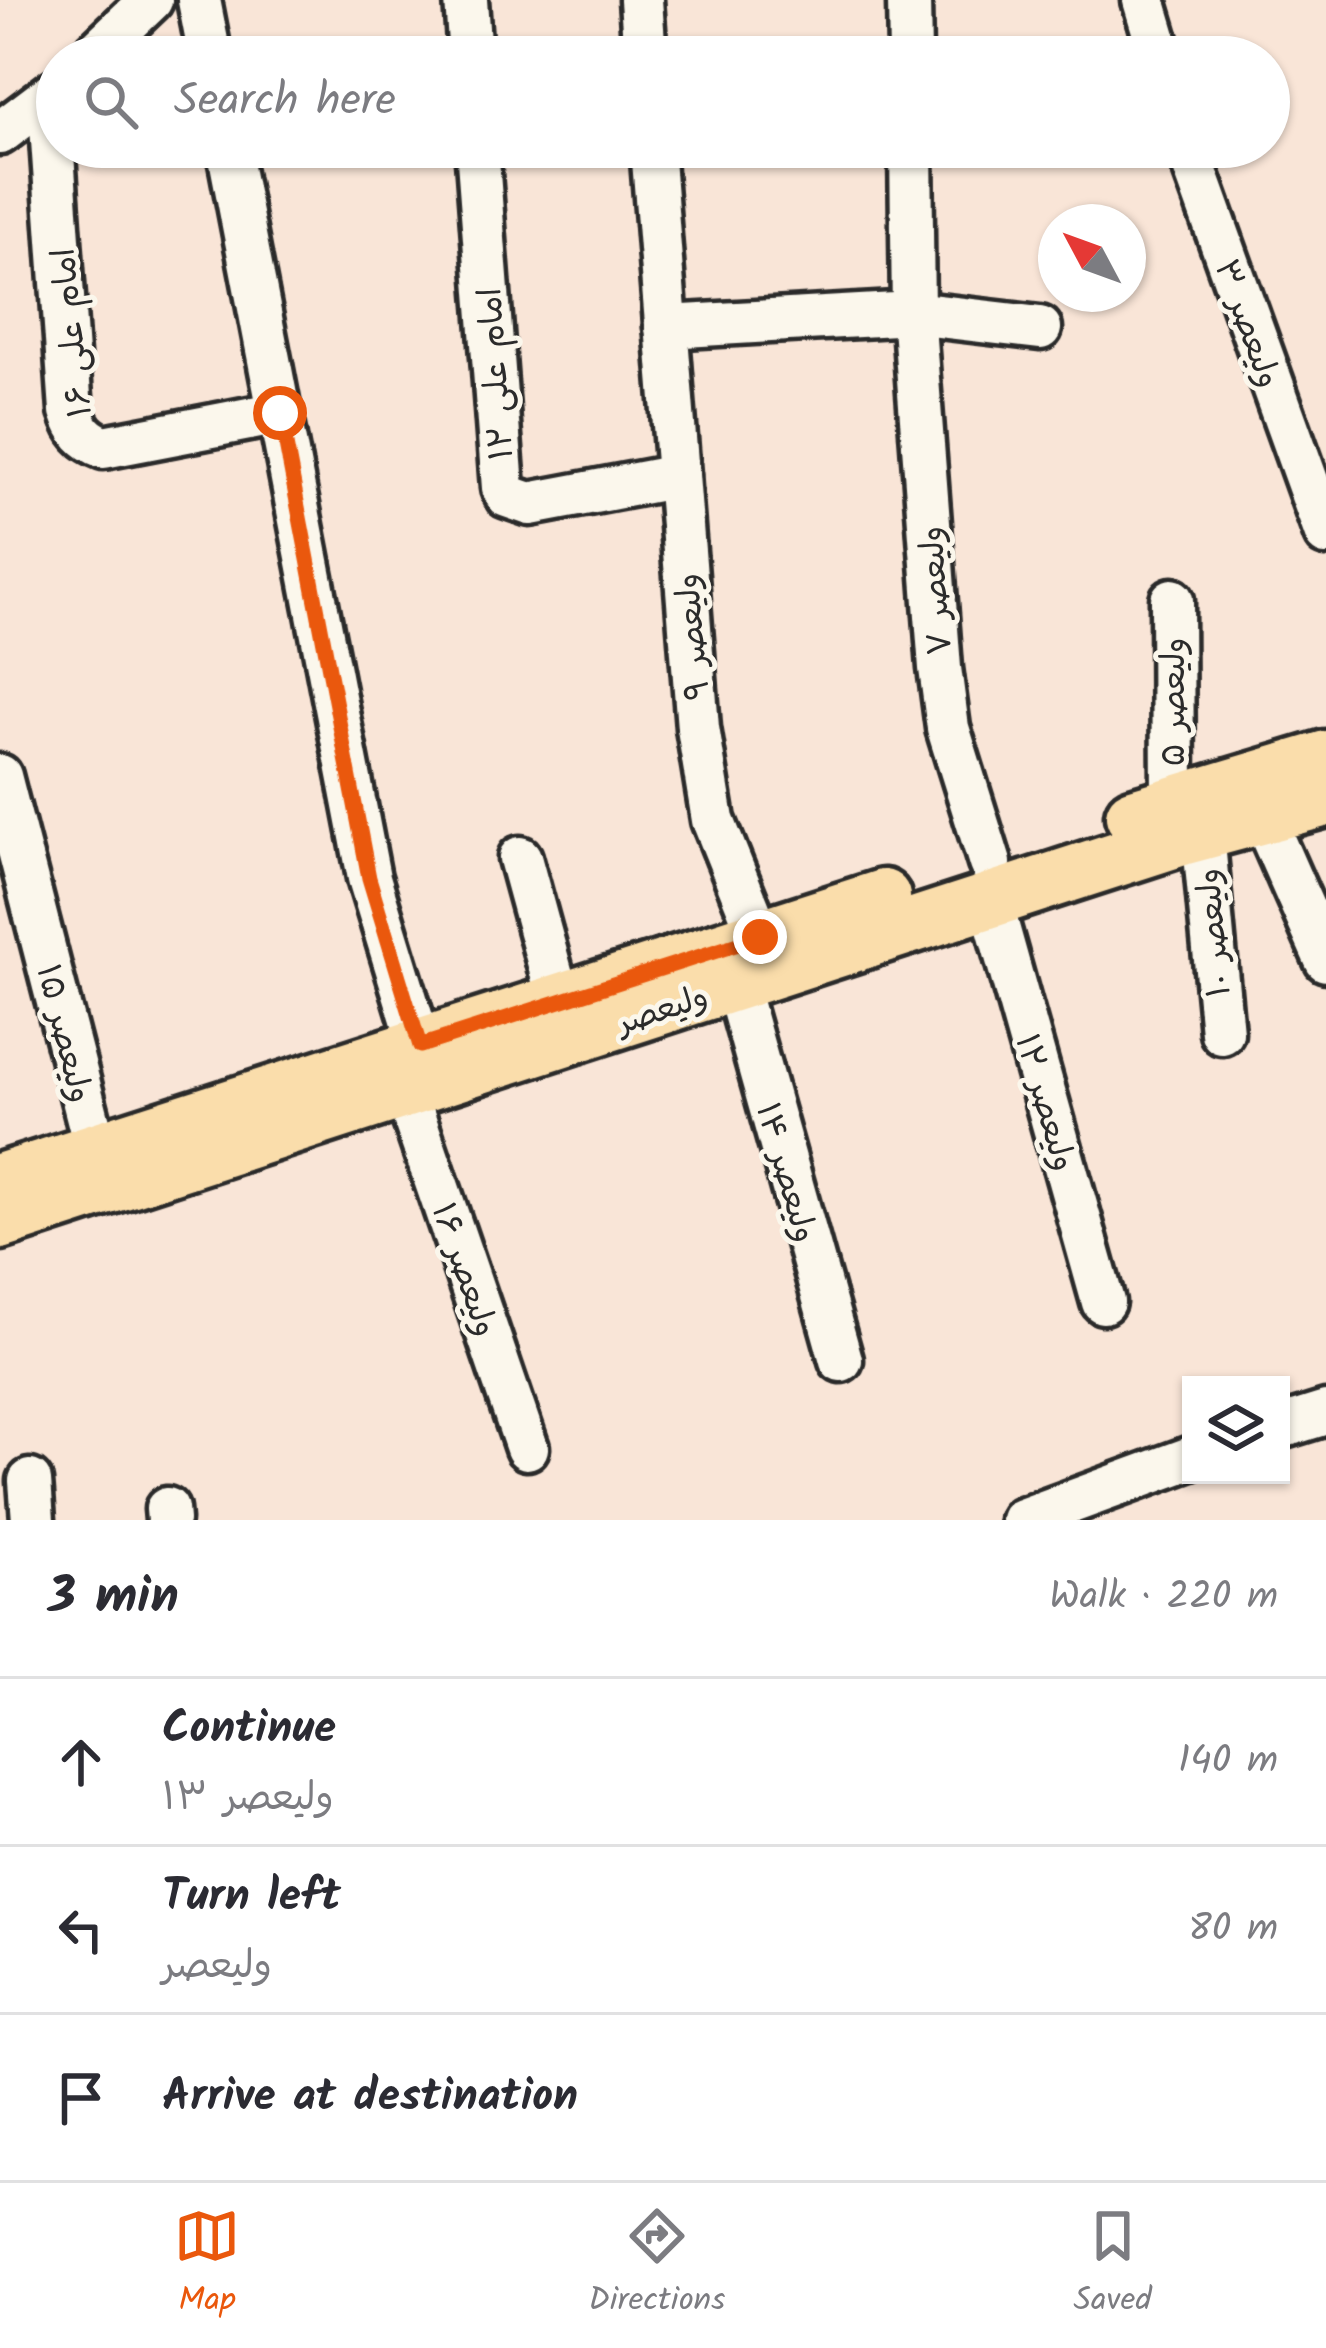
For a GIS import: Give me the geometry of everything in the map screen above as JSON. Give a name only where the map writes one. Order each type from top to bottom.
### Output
[{"type":"main road","name":"ولیعصر","points":[[0,1222],[413,1068],[559,1001],[760,937],[990,882],[1186,825],[1326,758]]},
{"type":"main road","name":"ولیعصر","points":[[1186,825],[1263,817],[1326,799]]},
{"type":"main road","name":"ولیعصر","points":[[0,1180],[96,1150],[736,984],[990,882]]},
{"type":"street","points":[[113,36],[151,0]]},
{"type":"street","points":[[199,0],[206,36]]},
{"type":"street","points":[[466,0],[469,36]]},
{"type":"street","points":[[640,0],[643,36]]},
{"type":"street","points":[[909,0],[910,36]]},
{"type":"street","points":[[1144,0],[1155,36]]},
{"type":"street","points":[[0,133],[36,106]]},
{"type":"street","name":"امام علی ۱۶","points":[[57,168],[71,411],[76,428],[90,442],[104,447],[280,413]]},
{"type":"street","name":"ولیعصر ۱۶","points":[[232,168],[369,878],[413,1068],[527,1448]]},
{"type":"street","name":"امام علی ۱۲","points":[[479,168],[507,496],[530,504],[678,476]]},
{"type":"street","name":"ولیعصر ۹","points":[[654,168],[698,728],[713,820],[760,937]]},
{"type":"street","name":"ولیعصر ۷","points":[[911,168],[913,313],[940,668],[948,728],[990,882]]},
{"type":"street","name":"ولیعصر ۳","points":[[1193,168],[1326,534]]},
{"type":"street","points":[[666,327],[913,313],[1040,328]]},
{"type":"street","name":"ولیعصر ۵","points":[[1172,600],[1186,825]]},
{"type":"street","name":"ولیعصر ۱۵","points":[[0,776],[96,1150]]},
{"type":"street","points":[[1263,817],[1326,960]]},
{"type":"street","name":"ولیعصر ۱۰","points":[[1186,825],[1222,1034]]},
{"type":"street","points":[[520,858],[559,1001]]},
{"type":"street","name":"ولیعصر ۱۲","points":[[990,882],[1103,1302]]},
{"type":"street","name":"ولیعصر ۱۴","points":[[736,984],[841,1360]]},
{"type":"street","points":[[1290,1424],[1326,1413]]},
{"type":"street","points":[[1022,1520],[1182,1461]]},
{"type":"route","points":[[280,413],[369,878],[420,1046],[760,937]]}]
